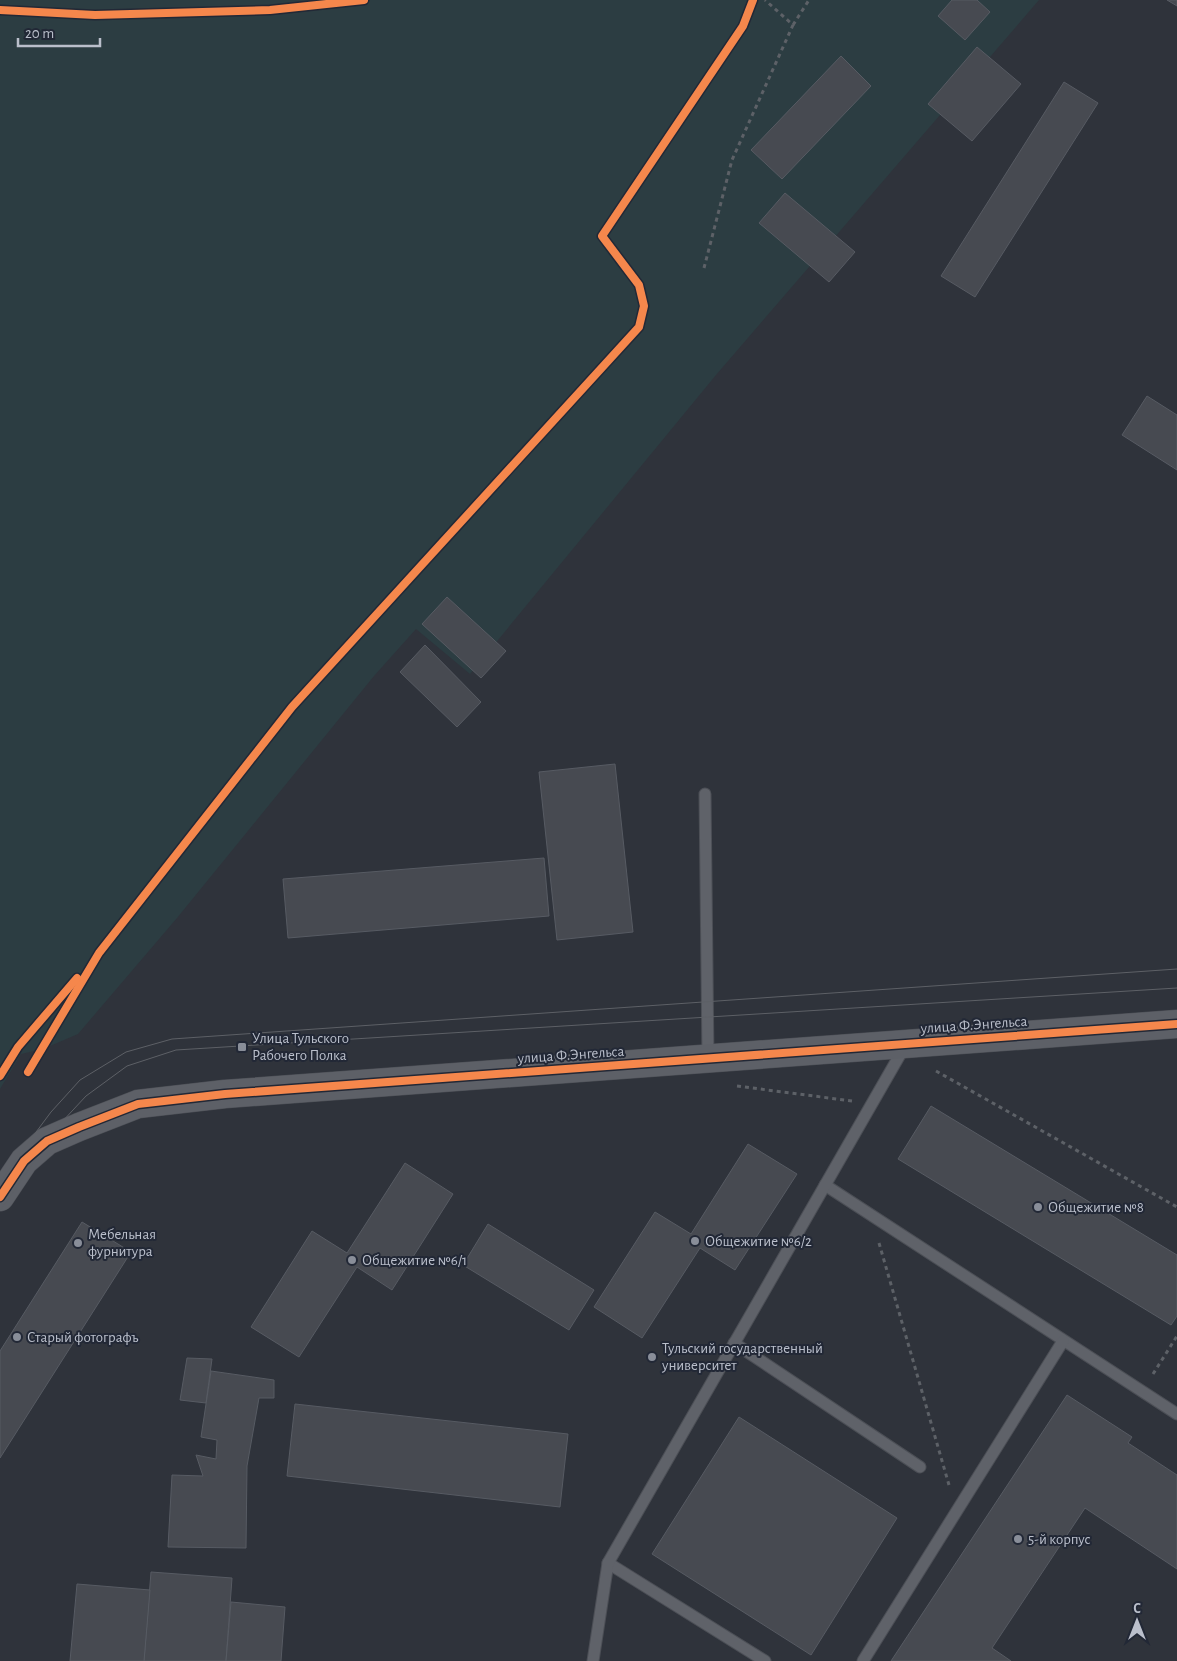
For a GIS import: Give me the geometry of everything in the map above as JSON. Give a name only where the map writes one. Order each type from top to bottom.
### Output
[{"type":"street","name":"улица Ф.Энгельса","points":[[0,1197],[24,1161],[47,1141],[108,1114],[138,1104],[225,1094],[1177,1024]]},
{"type":"lane","points":[[705,794],[708,1059]]},
{"type":"lane","points":[[593,1661],[608,1563],[906,1044]]},
{"type":"lane","points":[[825,1185],[1177,1414]]},
{"type":"lane","points":[[864,1661],[1063,1341]]},
{"type":"lane","points":[[734,1343],[920,1467]]},
{"type":"lane","points":[[608,1563],[765,1661]]},
{"type":"path","points":[[765,0],[793,24]]},
{"type":"path","points":[[704,268],[732,160],[793,24],[809,0]]},
{"type":"path","points":[[935,1071],[1177,1207]]},
{"type":"path","points":[[732,1085],[873,1103]]},
{"type":"path","points":[[871,1215],[957,1512]]},
{"type":"path","points":[[1142,1392],[1177,1336]]},
{"type":"shaded area","points":[[0,0],[1039,0],[716,375],[470,674],[416,629],[374,676],[177,918],[78,1034],[43,1049],[21,1054],[0,1089]]},
{"type":"building","points":[[952,0],[977,0],[990,12],[965,40],[938,16]]},
{"type":"building","points":[[1167,0],[1177,0],[1177,6]]},
{"type":"building","points":[[977,47],[1021,84],[972,141],[928,104]]},
{"type":"building","points":[[841,56],[871,86],[782,179],[751,150]]},
{"type":"building","points":[[1064,82],[1098,103],[975,297],[941,276]]},
{"type":"building","points":[[785,193],[855,252],[829,282],[759,223]]},
{"type":"building","points":[[1147,396],[1177,415],[1177,470],[1122,435]]},
{"type":"building","points":[[447,597],[506,651],[481,678],[422,624]]},
{"type":"building","points":[[425,645],[481,702],[457,727],[400,672]]},
{"type":"building","points":[[615,764],[633,932],[557,940],[539,772]]},
{"type":"building","points":[[544,858],[549,916],[288,938],[283,879]]},
{"type":"building","name":"Общежитие №8","points":[[931,1106],[1177,1255],[1177,1316],[1171,1325],[898,1159]]},
{"type":"building","name":"Общежитие №6/2","points":[[748,1144],[797,1174],[735,1270],[700,1248],[642,1338],[594,1307],[655,1212],[691,1234]]},
{"type":"building","name":"Общежитие №6/1","points":[[405,1163],[453,1194],[392,1290],[357,1267],[299,1357],[251,1327],[312,1231],[347,1253]]},
{"type":"building","points":[[82,1222],[131,1252],[0,1458],[0,1351]]},
{"type":"building","points":[[488,1224],[594,1290],[569,1330],[463,1265]]},
{"type":"building","points":[[187,1358],[212,1359],[206,1403],[180,1400]]},
{"type":"building","points":[[211,1371],[274,1380],[274,1398],[259,1398],[247,1466],[246,1548],[168,1547],[172,1475],[203,1476],[196,1455],[216,1459],[217,1440],[201,1437]]},
{"type":"building","name":"5-й корпус","points":[[1067,1395],[1132,1437],[1128,1443],[1177,1475],[1177,1569],[1085,1508],[992,1648],[1011,1661],[891,1661]]},
{"type":"building","points":[[295,1404],[568,1434],[560,1507],[287,1476]]},
{"type":"building","points":[[739,1417],[897,1518],[811,1655],[652,1554]]},
{"type":"building","points":[[151,1572],[232,1578],[226,1661],[144,1661]]},
{"type":"building","points":[[77,1584],[150,1590],[144,1661],[70,1661]]},
{"type":"building","points":[[231,1602],[285,1607],[281,1661],[226,1661]]},
{"type":"tram line","points":[[0,1183],[51,1112],[80,1080],[126,1052],[172,1039],[1177,969]]},
{"type":"tram line","points":[[0,1211],[60,1124],[86,1096],[127,1066],[176,1050],[1177,988]]},
{"type":"cycle path","points":[[0,10],[95,15],[270,10],[364,0]]},
{"type":"cycle path","points":[[28,1072],[99,953],[292,707],[639,327],[644,306],[639,285],[602,236],[743,26],[753,0]]},
{"type":"cycle path","points":[[0,1076],[18,1047],[77,978]]},
{"type":"cycle path","points":[[0,1197],[24,1161],[47,1141],[138,1104],[225,1094],[1177,1024]]},
{"type":"place","name":"Улица Тульского Рабочего Полка","points":[[242,1047]]},
{"type":"place","name":"Общежитие №8","points":[[1038,1207]]},
{"type":"place","name":"Общежитие №6/2","points":[[695,1241]]},
{"type":"place","name":"Мебельная фурнитура","points":[[78,1243]]},
{"type":"place","name":"Общежитие №6/1","points":[[352,1260]]},
{"type":"place","name":"Старый фотографъ","points":[[17,1337]]},
{"type":"place","name":"Тульский государственный университет","points":[[652,1357]]},
{"type":"place","name":"5-й корпус","points":[[1018,1539]]}]
